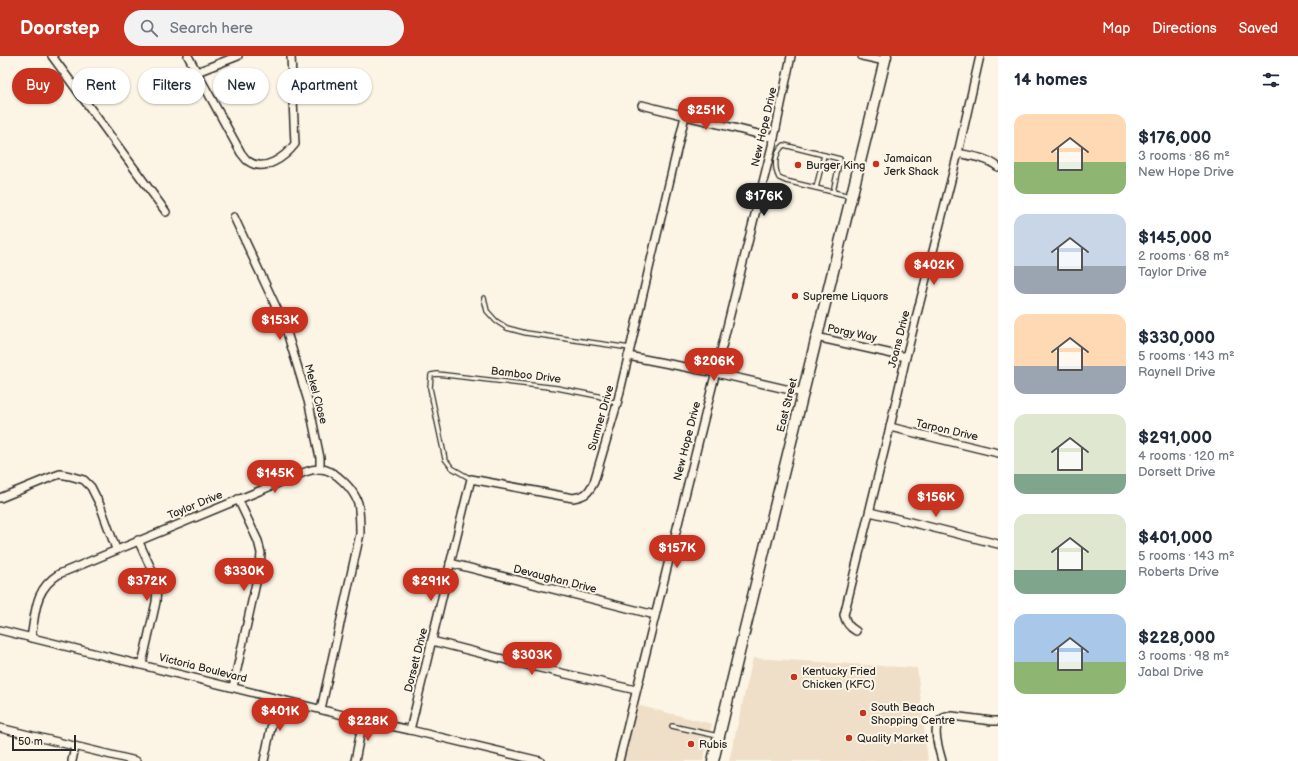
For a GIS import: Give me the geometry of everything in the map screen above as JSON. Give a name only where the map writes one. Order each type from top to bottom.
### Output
[{"type":"main road","name":"East Street","points":[[713,761],[816,337],[886,59]]},
{"type":"street","points":[[52,56],[166,212]]},
{"type":"street","points":[[188,56],[195,68]]},
{"type":"street","points":[[205,69],[238,56]]},
{"type":"street","points":[[205,86],[247,161],[263,165],[280,158],[295,144],[291,56]]},
{"type":"street","name":"New Hope Drive","points":[[619,761],[774,138],[791,56]]},
{"type":"street","points":[[862,56],[886,59]]},
{"type":"street","name":"Joans Drive","points":[[856,631],[849,627],[844,614],[870,512],[906,357],[958,153],[980,56]]},
{"type":"street","points":[[642,105],[774,138]]},
{"type":"street","name":"Sumner Drive","points":[[472,479],[573,498],[584,496],[590,490],[594,482],[617,404],[684,116]]},
{"type":"street","points":[[958,153],[988,161],[998,167]]},
{"type":"street","name":"Mekel Close","points":[[234,217],[285,326],[309,404],[320,458],[320,469]]},
{"type":"street","name":"Porgy Way","points":[[816,337],[906,357]]},
{"type":"street","points":[[628,356],[716,373],[803,393]]},
{"type":"street","name":"Tarpon Drive","points":[[890,427],[998,453]]},
{"type":"street","points":[[320,469],[331,472],[350,489],[357,501],[360,513],[360,534],[321,709]]},
{"type":"street","name":"Taylor Drive","points":[[30,638],[39,596],[43,587],[50,579],[58,574],[305,472],[320,469]]},
{"type":"street","points":[[0,498],[60,474],[84,480],[91,487],[100,505],[116,549]]},
{"type":"street","name":"Dorsett Drive","points":[[410,730],[472,479]]},
{"type":"street","points":[[232,687],[260,565],[261,553],[258,541],[238,499]]},
{"type":"street","points":[[870,512],[998,544]]},
{"type":"street","points":[[138,540],[154,575],[157,588],[156,602],[142,664]]},
{"type":"street","name":"Devaughan Drive","points":[[450,564],[655,615]]},
{"type":"street","name":"Victoria Boulevard","points":[[0,630],[363,720],[540,761]]},
{"type":"street","points":[[432,641],[522,664],[636,690]]},
{"type":"street","points":[[264,761],[277,699]]},
{"type":"street","points":[[942,761],[936,732],[936,727],[941,720],[952,716],[992,721],[998,720]]},
{"type":"street","points":[[355,761],[363,720]]},
{"type":"street","points":[[0,728],[136,761]]},
{"type":"street","points":[[72,761],[75,747]]},
{"type":"lane","points":[[832,192],[840,159],[784,145],[780,148],[776,159],[776,171],[779,178],[832,192],[852,196]]},
{"type":"lane","points":[[816,188],[824,155]]},
{"type":"lane","points":[[484,298],[487,311],[507,328],[526,333],[630,348]]},
{"type":"lane","name":"Bamboo Drive","points":[[431,375],[437,374],[557,388],[598,396],[617,404]]},
{"type":"lane","name":"Sumner Drive","points":[[431,375],[430,388],[445,459],[452,468],[472,479]]},
{"type":"lane","points":[[672,726],[719,736]]},
{"type":"shaded area","points":[[753,658],[917,668],[928,761],[729,761]]},
{"type":"shaded area","points":[[637,705],[712,724],[703,761],[624,761]]},
{"type":"place","name":"Jamaican Jerk Shack","points":[[876,164]]},
{"type":"place","name":"Burger King","points":[[798,165]]},
{"type":"place","name":"Supreme Liquors","points":[[795,296]]},
{"type":"place","name":"Kentucky Fried Chicken (KFC)","points":[[794,677]]},
{"type":"place","name":"South Beach Shopping Centre","points":[[863,713]]},
{"type":"place","name":"Quality Market","points":[[849,738]]},
{"type":"place","name":"Rubis","points":[[691,744]]}]
